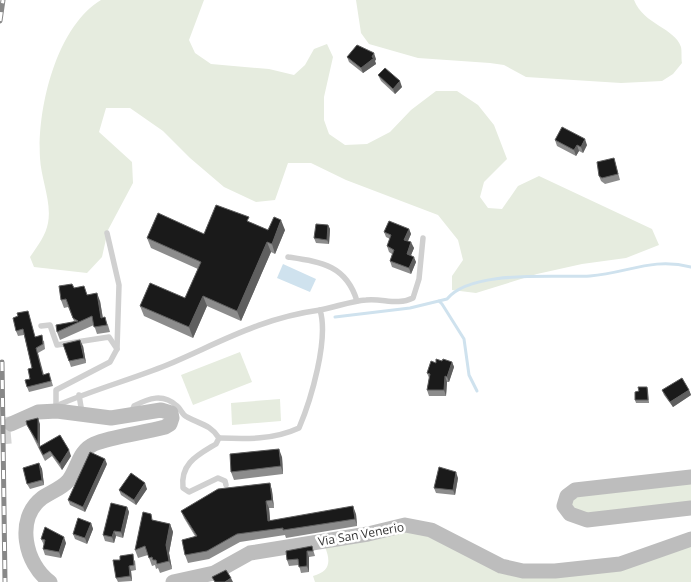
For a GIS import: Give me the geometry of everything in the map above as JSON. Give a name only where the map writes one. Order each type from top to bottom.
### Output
[{"type":"street","points":[[15,426],[38,412],[56,408],[111,418],[161,410],[171,413],[170,424],[165,427],[101,442],[88,448],[81,455],[67,481],[42,498],[28,516],[25,533],[31,556],[43,577],[50,582]]},
{"type":"street","points":[[691,477],[575,490],[567,496],[564,506],[576,518],[587,520],[691,508]]},
{"type":"street","name":"Via San Venerio","points":[[173,582],[214,573],[250,553],[368,534],[405,525],[431,530],[501,566],[523,571],[555,571],[620,564],[691,539]]},
{"type":"lane","points":[[107,233],[119,285],[117,349],[110,362],[56,390],[56,408],[79,395],[165,365],[268,320],[289,314],[342,307],[368,300],[405,302],[412,298],[420,278],[422,238]]},
{"type":"lane","points":[[288,257],[324,262],[335,269],[353,286],[357,302]]},
{"type":"lane","points":[[219,438],[263,438],[282,435],[299,428],[309,406],[316,381],[323,329],[320,310]]},
{"type":"lane","points":[[41,326],[50,325],[57,345],[109,337],[117,349]]},
{"type":"lane","points":[[79,395],[83,414]]},
{"type":"lane","points":[[130,415],[134,406],[149,398],[167,398],[179,407],[185,417],[214,430],[219,438]]},
{"type":"lane","points":[[219,438],[216,444],[185,466],[182,478],[183,488],[189,492],[218,478],[225,481],[226,486]]},
{"type":"shaded area","points":[[101,0],[204,0],[189,40],[195,53],[211,64],[269,69],[294,75],[305,65],[314,49],[327,44],[333,57],[324,97],[324,120],[329,134],[345,145],[367,144],[390,132],[411,110],[436,91],[457,91],[478,105],[494,125],[507,159],[484,182],[480,197],[488,208],[502,209],[518,186],[539,176],[652,229],[659,245],[626,258],[582,264],[537,274],[476,293],[452,290],[452,276],[463,260],[458,240],[438,215],[346,180],[311,163],[288,163],[275,200],[256,202],[224,187],[190,158],[163,131],[130,108],[106,108],[99,132],[132,162],[133,183],[108,230],[102,257],[87,273],[34,267],[30,257],[41,241],[49,215],[40,158],[42,116],[46,94],[52,71],[72,29],[85,13]]},
{"type":"shaded area","points":[[356,0],[634,0],[645,15],[673,35],[678,41],[681,47],[682,63],[673,74],[662,81],[621,83],[526,77],[504,65],[418,58],[369,44],[361,33]]},
{"type":"shaded area","points":[[240,352],[252,382],[193,405],[181,375]]},
{"type":"shaded area","points":[[280,399],[281,421],[232,425],[231,403]]},
{"type":"shaded area","points":[[691,482],[691,502],[600,514],[578,513],[570,502],[573,497]]},
{"type":"shaded area","points":[[406,530],[418,531],[523,576],[691,544],[691,582],[315,582],[313,576],[326,569],[328,565],[325,547]]},
{"type":"water","points":[[283,264],[316,279],[310,292],[277,278]]},
{"type":"building","points":[[357,45],[374,53],[372,57],[374,58],[361,68],[347,57]]},
{"type":"building","points":[[385,68],[400,81],[393,89],[378,75]]},
{"type":"building","points":[[562,127],[585,139],[581,147],[577,145],[574,150],[555,140]]},
{"type":"building","points":[[614,158],[618,174],[602,178],[599,176],[597,162]]},
{"type":"building","points":[[216,205],[249,217],[247,221],[268,230],[274,217],[281,220],[272,244],[267,242],[237,311],[203,296],[189,327],[140,306],[150,283],[185,298],[201,262],[147,238],[158,213],[204,234]]},
{"type":"building","points":[[389,221],[409,229],[404,240],[411,242],[407,254],[414,257],[409,268],[390,261],[394,250],[387,246],[391,235],[384,232]]},
{"type":"building","points":[[316,224],[328,225],[327,240],[314,238]]},
{"type":"building","points":[[72,284],[74,288],[84,286],[87,295],[97,293],[101,318],[105,317],[107,325],[94,327],[92,316],[57,332],[56,325],[78,321],[73,318],[66,299],[61,300],[59,286]]},
{"type":"building","points":[[28,311],[35,337],[42,335],[43,344],[36,348],[43,375],[49,373],[51,381],[27,387],[25,380],[30,379],[28,369],[32,368],[23,329],[16,331],[13,318],[18,316],[17,313]]},
{"type":"building","points":[[80,340],[84,358],[69,361],[63,344]]},
{"type":"building","points":[[436,359],[452,362],[447,377],[445,376],[444,390],[427,390],[430,374],[427,373],[431,361],[436,363]]},
{"type":"building","points":[[682,378],[689,390],[670,402],[662,390]]},
{"type":"building","points":[[638,387],[647,387],[648,400],[635,400],[635,392],[639,391]]},
{"type":"building","points":[[38,418],[38,443],[26,421]]},
{"type":"building","points":[[60,435],[69,450],[60,464],[50,451],[43,455],[39,447]]},
{"type":"building","points":[[279,449],[281,466],[231,472],[230,454]]},
{"type":"building","points":[[90,452],[105,459],[83,507],[68,500]]},
{"type":"building","points":[[39,463],[42,480],[27,484],[23,468]]},
{"type":"building","points":[[439,467],[456,472],[453,490],[434,488]]},
{"type":"building","points":[[131,473],[145,483],[134,500],[119,490]]},
{"type":"building","points":[[270,483],[272,500],[266,501],[268,521],[353,506],[355,519],[283,530],[283,528],[237,534],[207,551],[185,555],[182,540],[197,536],[181,511],[218,489]]},
{"type":"building","points":[[111,503],[127,507],[121,532],[114,531],[112,537],[103,535]]},
{"type":"building","points":[[143,512],[151,514],[152,520],[170,524],[166,545],[169,561],[157,564],[156,560],[153,560],[152,557],[149,558],[145,546],[135,550]]},
{"type":"building","points":[[78,518],[91,523],[85,538],[73,534]]},
{"type":"building","points":[[45,527],[64,537],[59,552],[43,549],[45,540],[41,539]]},
{"type":"building","points":[[312,546],[313,551],[307,551],[307,566],[299,567],[298,559],[287,560],[286,551]]},
{"type":"building","points":[[133,554],[134,565],[129,566],[130,576],[116,578],[113,560],[120,560],[120,556]]},
{"type":"building","points":[[226,570],[231,578],[225,582],[215,582],[212,577]]},
{"type":"waterway","points":[[335,317],[410,308],[447,299],[459,289],[494,279],[536,276],[590,276],[664,264],[691,267]]},
{"type":"waterway","points":[[439,301],[464,339],[469,375],[477,391]]},
{"type":"tunnel","points":[[0,425],[11,424]]},
{"type":"tunnel","points":[[0,437],[11,436]]},
{"type":"railway","points":[[0,21],[3,0]]},
{"type":"railway","points":[[2,362],[5,582]]}]
